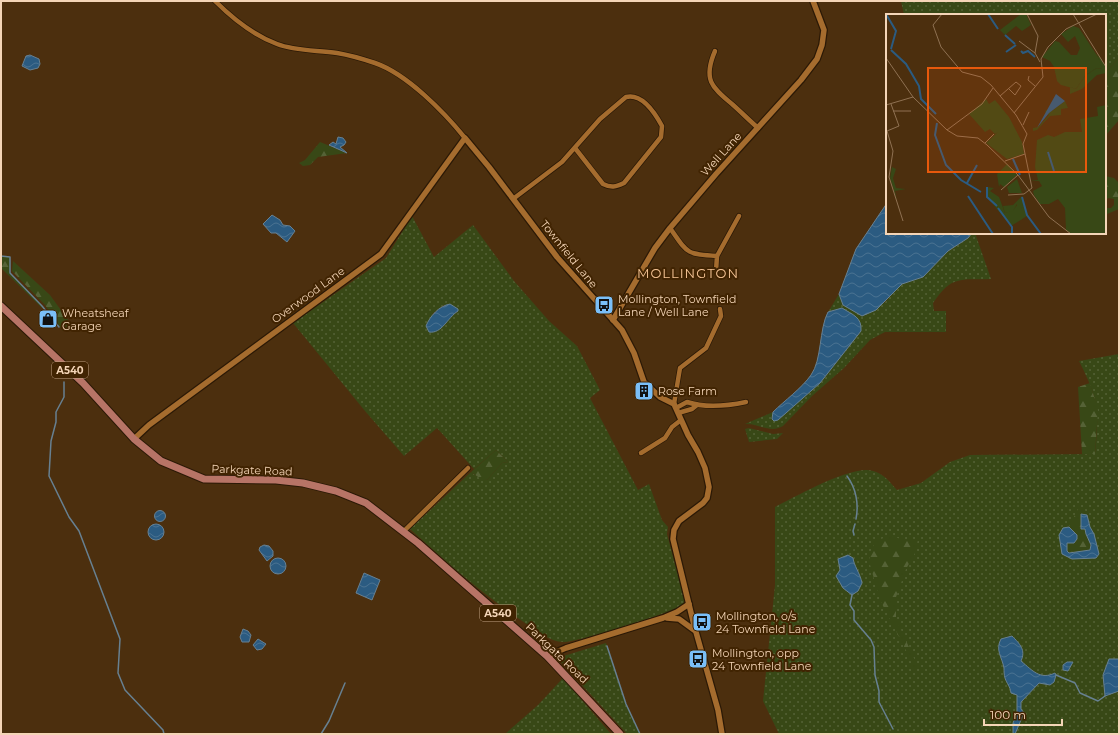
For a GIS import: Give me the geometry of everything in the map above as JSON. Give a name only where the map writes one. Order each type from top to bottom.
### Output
[{"type":"main road","name":"Parkgate Road","points":[[1,306],[83,383],[134,439],[160,461],[204,479],[276,480],[302,483],[342,493],[366,503],[404,532],[547,656],[620,734]]},
{"type":"street","name":"Townfield Lane","points":[[215,1],[239,23],[277,44],[297,49],[339,53],[376,64],[406,81],[433,103],[450,119],[489,167],[557,257],[605,313],[622,330],[634,353],[644,382],[676,408]]},
{"type":"street","name":"Well Lane","points":[[613,320],[655,248],[670,228],[801,80],[817,59],[822,45],[824,30],[813,1]]},
{"type":"street","points":[[716,51],[710,63],[709,75],[711,83],[717,92],[758,128]]},
{"type":"street","points":[[513,199],[545,176],[575,148],[578,142],[600,119],[626,97],[631,96],[637,98],[647,106],[662,126],[661,137],[627,179],[618,186],[608,187],[603,184],[575,148]]},
{"type":"street","name":"Overwood Lane","points":[[134,439],[149,425],[381,254],[465,138]]},
{"type":"street","points":[[716,271],[718,256],[739,216]]},
{"type":"street","points":[[670,228],[687,251],[695,255],[718,256]]},
{"type":"street","points":[[720,310],[721,316],[706,348],[680,368],[676,408],[707,473],[709,488],[707,498],[703,503],[679,521],[674,530],[673,539],[695,631],[718,710],[722,734]]},
{"type":"street","points":[[676,408],[688,402],[697,405],[746,402]]},
{"type":"street","points":[[676,408],[692,410],[697,405]]},
{"type":"street","points":[[641,453],[665,438],[672,427],[681,420]]},
{"type":"street","points":[[404,532],[468,468]]},
{"type":"street","points":[[547,656],[566,648],[663,618],[677,612],[688,604]]},
{"type":"street","points":[[663,618],[679,619],[687,623],[695,631]]},
{"type":"green space","points":[[901,1],[1119,1],[1119,58],[1106,72],[1106,14],[904,14]]},
{"type":"green space","points":[[1119,58],[1119,120],[1106,135],[1106,72]]},
{"type":"green space","points":[[320,142],[347,153],[318,157],[310,165],[303,166],[299,163],[305,160]]},
{"type":"green space","points":[[1106,176],[1114,178],[1119,183],[1119,209],[1107,214],[1106,208],[1111,208],[1114,205],[1114,199],[1108,198],[1106,201]]},
{"type":"green space","points":[[412,216],[434,257],[473,225],[514,281],[549,321],[577,346],[600,390],[590,398],[638,490],[649,484],[662,520],[668,527],[667,534],[684,597],[682,606],[660,615],[585,638],[563,642],[553,640],[538,632],[480,590],[410,529],[471,472],[487,480],[502,463],[508,462],[496,450],[474,469],[437,428],[404,456],[293,323],[386,258]],"holes":[[[444,305],[458,311],[447,320],[445,325],[432,314]]]},
{"type":"green space","points":[[971,234],[975,234],[991,279],[958,281],[952,283],[940,294],[933,303],[934,311],[946,311],[946,332],[885,332],[870,340],[844,368],[812,396],[783,426],[769,429],[745,424],[773,412],[772,419],[820,383],[861,331],[842,308],[828,312],[839,294],[843,305],[884,303],[902,284],[923,277],[948,251],[968,238]]},
{"type":"green space","points":[[1,256],[10,257],[10,273],[42,306],[42,308],[1,268]]},
{"type":"green space","points":[[13,261],[50,295],[71,324],[63,331],[45,305],[12,271]]},
{"type":"green space","points":[[1119,354],[1119,734],[779,734],[763,701],[775,585],[775,507],[810,489],[838,477],[864,470],[873,471],[880,474],[897,490],[921,483],[950,462],[970,455],[1095,454],[1097,427],[1096,406],[1086,374],[1079,361]]},
{"type":"green space","points":[[1090,383],[1098,410],[1095,454],[1082,454],[1078,387]]},
{"type":"green space","points":[[749,428],[773,434],[783,433],[777,439],[749,442],[745,429]]},
{"type":"green space","points":[[496,450],[508,462],[502,463],[487,480],[481,479],[471,472]]},
{"type":"green space","points":[[1078,509],[1086,511],[1087,515],[1081,514],[1081,529],[1085,529],[1091,545],[1090,550],[1069,553],[1067,551],[1070,530],[1069,527]]},
{"type":"green space","points":[[889,536],[906,540],[918,539],[915,553],[906,569],[896,597],[896,619],[918,667],[913,670],[910,658],[880,600],[869,561],[871,550],[876,541]]},
{"type":"green space","points":[[606,643],[626,704],[640,734],[627,734],[557,658]]},
{"type":"green space","points":[[563,678],[611,734],[505,734],[538,705]]},
{"type":"water","points":[[30,55],[39,59],[40,64],[38,68],[30,70],[22,66],[26,56]]},
{"type":"water","points":[[338,137],[343,138],[346,142],[340,147],[347,153],[329,145],[333,142],[336,144]]},
{"type":"water","points":[[886,204],[886,234],[971,234],[968,238],[948,251],[923,277],[902,284],[876,310],[862,316],[843,305],[839,294],[856,249]]},
{"type":"water","points":[[272,215],[280,220],[283,225],[290,226],[295,231],[287,242],[276,233],[271,233],[263,224]]},
{"type":"water","points":[[450,304],[458,309],[458,311],[437,331],[429,332],[426,326],[432,315],[442,307]]},
{"type":"water","points":[[842,308],[858,319],[861,326],[861,331],[820,383],[778,420],[774,421],[772,419],[773,412],[803,385],[815,369],[823,327],[828,312]]},
{"type":"water","points":[[160,510],[164,512],[166,516],[164,520],[160,522],[156,520],[154,516],[156,512]]},
{"type":"water","points":[[1081,514],[1087,515],[1090,527],[1094,534],[1099,554],[1096,558],[1072,559],[1062,554],[1059,535],[1063,528],[1069,527],[1077,535],[1077,539],[1074,543],[1067,543],[1067,551],[1069,553],[1090,550],[1091,545],[1085,529],[1081,529]]},
{"type":"water","points":[[156,524],[163,529],[164,532],[159,539],[156,540],[149,535],[148,532],[153,525]]},
{"type":"water","points":[[264,545],[269,546],[273,551],[273,556],[267,561],[259,550],[260,547]]},
{"type":"water","points":[[848,555],[853,558],[862,583],[858,591],[852,595],[843,588],[836,576],[840,570],[838,559]]},
{"type":"water","points":[[278,558],[284,560],[286,566],[284,572],[278,574],[272,572],[270,566],[272,560]]},
{"type":"water","points":[[364,573],[380,580],[372,600],[356,593]]},
{"type":"water","points":[[243,629],[248,631],[251,635],[249,642],[242,642],[240,637]]},
{"type":"water","points":[[1012,636],[1021,647],[1023,654],[1021,661],[1041,675],[1050,675],[1055,673],[1056,675],[1054,682],[1050,685],[1039,683],[1021,702],[1021,709],[1024,713],[1015,734],[1013,734],[1013,723],[1017,713],[1017,695],[1011,693],[1005,678],[999,647],[1001,639]]},
{"type":"water","points":[[258,639],[266,644],[262,649],[257,650],[253,645]]},
{"type":"water","points":[[1109,659],[1119,659],[1119,691],[1105,696],[1103,675]]},
{"type":"water","points":[[1067,662],[1073,662],[1068,671],[1063,670],[1063,665]]},
{"type":"waterway","points":[[1,256],[10,257],[10,273],[42,306],[59,327]]},
{"type":"waterway","points":[[64,382],[64,397],[56,412],[56,422],[51,441],[49,476],[69,517],[79,531],[120,639],[118,673],[125,690],[163,730],[164,734]]},
{"type":"waterway","points":[[847,476],[853,486],[856,496],[856,519]]},
{"type":"waterway","points":[[854,535],[853,531],[855,524]]},
{"type":"waterway","points":[[852,595],[850,605],[854,611],[854,620],[871,640],[874,647],[875,675],[879,691],[879,702],[893,729]]},
{"type":"waterway","points":[[607,646],[626,704],[640,734]]},
{"type":"waterway","points":[[1056,675],[1075,683],[1080,693],[1098,701],[1105,696]]},
{"type":"waterway","points":[[321,734],[329,721],[345,683]]},
{"type":"place","name":"Mollington, Townfield Lane / Well Lane","points":[[604,305]]},
{"type":"place","name":"Wheatsheaf Garage","points":[[48,319]]},
{"type":"place","name":"Rose Farm","points":[[644,391]]},
{"type":"place","name":"Mollington, o/s 24 Townfield Lane","points":[[702,622]]},
{"type":"place","name":"Mollington, opp 24 Townfield Lane","points":[[698,659]]},
{"type":"district","name":"MOLLINGTON","points":[[688,273]]}]
